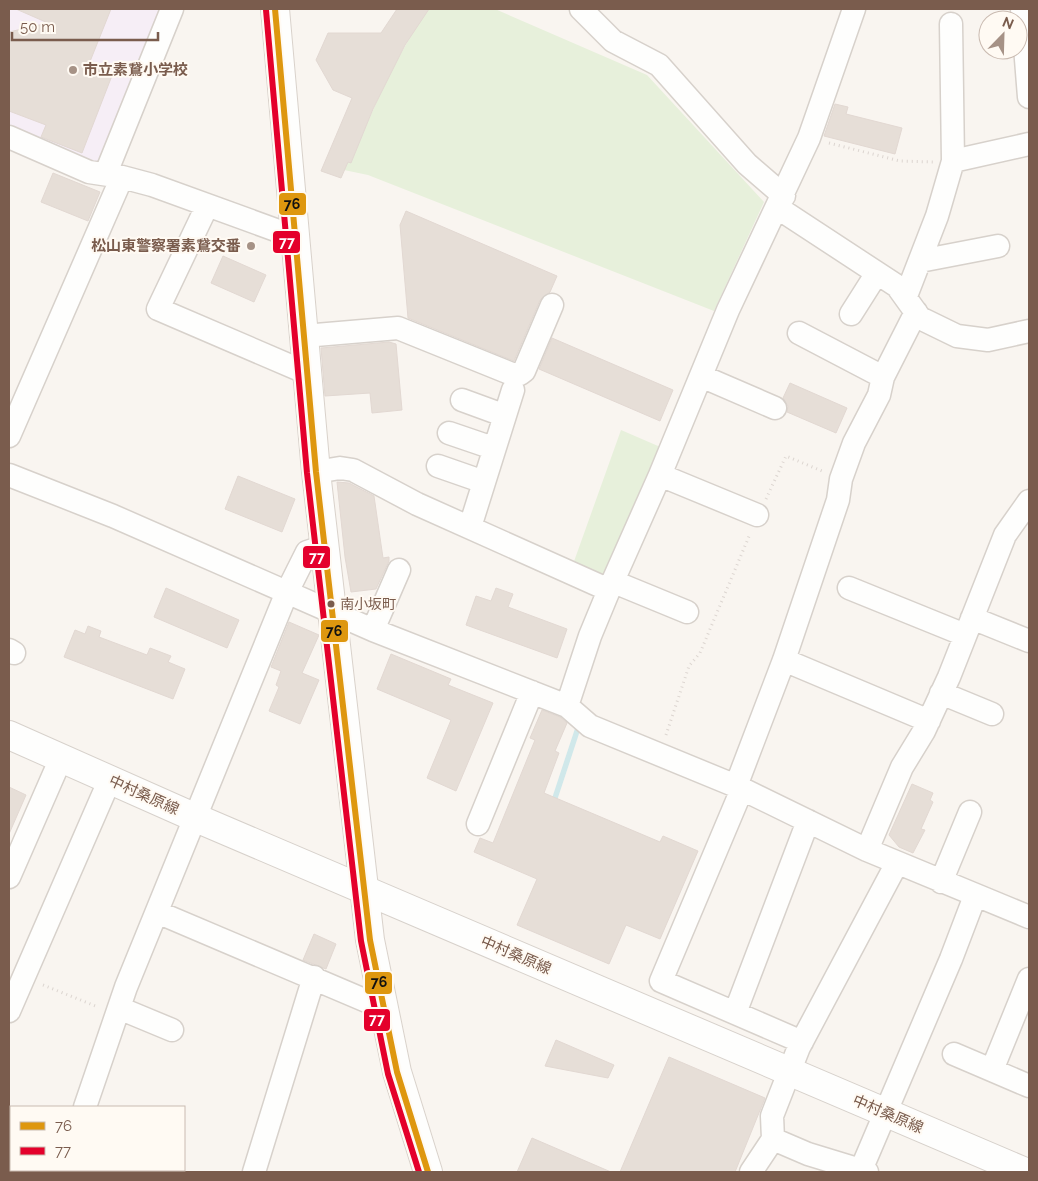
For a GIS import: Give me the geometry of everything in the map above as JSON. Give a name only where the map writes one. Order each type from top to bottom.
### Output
[{"type":"main road","points":[[275,9],[316,472],[370,940],[397,1072],[424,1168]]},
{"type":"main road","name":"中村桑原線","points":[[9,735],[196,818],[1024,1172]]},
{"type":"street","points":[[9,436],[114,175],[172,9]]},
{"type":"street","points":[[581,9],[613,40],[659,64],[781,202],[897,286],[920,318],[957,336],[988,340],[1029,331]]},
{"type":"street","points":[[567,706],[590,636],[660,475],[728,310],[781,202],[809,138],[854,9]]},
{"type":"street","points":[[1022,9],[1029,97]]},
{"type":"street","points":[[802,1042],[661,981],[739,788],[838,500],[841,479],[854,443],[880,394],[884,377],[911,304],[920,261],[937,216],[953,161],[952,24]]},
{"type":"street","points":[[9,137],[89,172],[114,175],[152,185],[295,238]]},
{"type":"street","points":[[953,161],[1029,144]]},
{"type":"street","points":[[207,206],[158,309],[307,373]]},
{"type":"street","points":[[920,261],[998,246]]},
{"type":"street","points":[[851,314],[877,273]]},
{"type":"street","points":[[304,336],[398,328],[512,374],[520,374],[524,371],[552,305]]},
{"type":"street","points":[[799,333],[884,377]]},
{"type":"street","points":[[701,376],[775,408]]},
{"type":"street","points":[[470,527],[512,390]]},
{"type":"street","points":[[462,400],[503,415]]},
{"type":"street","points":[[449,433],[493,448]]},
{"type":"street","points":[[438,466],[484,482]]},
{"type":"street","points":[[316,472],[340,468],[353,470],[417,504],[553,563],[567,573],[686,612]]},
{"type":"street","points":[[9,475],[113,516],[373,630],[567,706],[590,726],[739,788],[867,850],[1029,917]]},
{"type":"street","points":[[660,475],[757,515]]},
{"type":"street","points":[[867,850],[902,767],[928,721],[941,693],[1005,535],[1029,501]]},
{"type":"street","points":[[85,1106],[118,1011],[287,592],[307,552],[324,546]]},
{"type":"street","points":[[373,630],[399,570]]},
{"type":"street","points":[[849,588],[968,626],[1029,641]]},
{"type":"street","points":[[784,660],[928,721]]},
{"type":"street","points":[[478,824],[532,692]]},
{"type":"street","points":[[941,693],[992,714]]},
{"type":"street","points":[[9,877],[61,758]]},
{"type":"street","points":[[9,1011],[110,779]]},
{"type":"street","points":[[941,882],[970,812]]},
{"type":"street","points":[[735,1013],[808,821]]},
{"type":"street","points":[[751,1172],[773,1139],[772,1116],[802,1042],[824,997],[840,975],[863,925],[897,863]]},
{"type":"street","points":[[773,1139],[808,1154],[857,1170],[951,960],[975,896]]},
{"type":"street","points":[[157,912],[314,977],[383,1008]]},
{"type":"street","points":[[254,1172],[314,977]]},
{"type":"street","points":[[992,1070],[1027,992]]},
{"type":"street","points":[[118,1011],[172,1030]]},
{"type":"street","points":[[954,1054],[1029,1086]]},
{"type":"path","points":[[809,138],[900,161],[953,161]]},
{"type":"path","points":[[659,756],[689,666],[700,653],[757,515],[786,456],[841,479]]},
{"type":"path","points":[[23,977],[118,1011]]},
{"type":"shaded area","name":"市立素鵞小学校","points":[[9,9],[162,9],[97,165],[9,131]]},
{"type":"green space","points":[[429,9],[495,9],[647,75],[764,202],[714,311],[368,175],[344,170],[347,162],[351,162],[395,64]]},
{"type":"green space","points":[[621,430],[665,449],[610,577],[572,567]]},
{"type":"building","name":"市立素鵞小学校","points":[[16,9],[111,9],[89,64],[113,73],[82,153],[41,137],[46,125],[9,111],[9,32],[48,23]]},
{"type":"building","points":[[397,9],[429,9],[405,45],[373,109],[351,163],[348,162],[341,178],[321,171],[352,98],[333,90],[316,60],[328,33],[381,33]]},
{"type":"building","points":[[835,104],[848,107],[846,114],[902,128],[895,154],[824,136]]},
{"type":"building","points":[[53,173],[100,192],[88,221],[41,202]]},
{"type":"building","points":[[406,211],[557,276],[550,292],[540,300],[514,361],[408,318],[400,225]]},
{"type":"building","points":[[223,256],[266,275],[254,302],[211,283]]},
{"type":"building","points":[[552,338],[673,390],[660,421],[539,369]]},
{"type":"building","points":[[389,342],[396,344],[402,410],[372,413],[370,393],[325,396],[321,348]]},
{"type":"building","points":[[790,383],[847,408],[836,433],[787,412],[788,406],[783,398]]},
{"type":"building","points":[[238,476],[295,499],[282,532],[225,509]]},
{"type":"building","points":[[337,482],[349,483],[374,496],[383,558],[389,557],[389,561],[376,589],[351,592],[345,557]]},
{"type":"building","points":[[166,588],[239,620],[227,648],[154,617]]},
{"type":"building","points":[[496,588],[513,594],[508,607],[567,629],[557,658],[466,625],[476,596],[491,601]]},
{"type":"building","points":[[289,622],[319,635],[302,673],[319,680],[300,724],[269,711],[279,687],[276,685],[281,671],[271,667]]},
{"type":"building","points":[[88,626],[101,631],[99,637],[147,655],[150,648],[171,656],[168,662],[185,669],[173,699],[64,657],[75,630],[85,634]]},
{"type":"building","points":[[391,654],[451,679],[448,685],[493,703],[456,791],[427,778],[451,720],[377,689]]},
{"type":"building","points":[[542,710],[560,717],[567,723],[555,751],[559,753],[544,793],[660,842],[663,836],[698,851],[660,939],[626,925],[609,964],[517,925],[537,879],[474,852],[480,838],[493,843],[535,740],[530,738]]},
{"type":"building","points":[[912,784],[933,793],[930,800],[933,802],[921,829],[925,830],[913,853],[899,847],[889,835]]},
{"type":"building","points":[[9,787],[26,795],[9,834]]},
{"type":"building","points":[[314,934],[336,944],[326,969],[303,960]]},
{"type":"building","points":[[556,1040],[614,1065],[608,1078],[545,1066]]},
{"type":"building","points":[[669,1057],[765,1098],[735,1172],[620,1172]]},
{"type":"building","points":[[532,1138],[611,1172],[517,1172]]},
{"type":"waterway","points":[[553,804],[579,725]]},
{"type":"transit line","name":"76","points":[[275,9],[316,472],[370,940],[397,1072],[428,1172]]},
{"type":"transit line","name":"77","points":[[266,10],[307,473],[361,941],[388,1074],[419,1172]]},
{"type":"place","name":"市立素鵞小学校","points":[[73,70]]},
{"type":"place","name":"松山東警察署素鵞交番","points":[[251,246]]},
{"type":"place","name":"南小坂町","points":[[331,604]]}]
